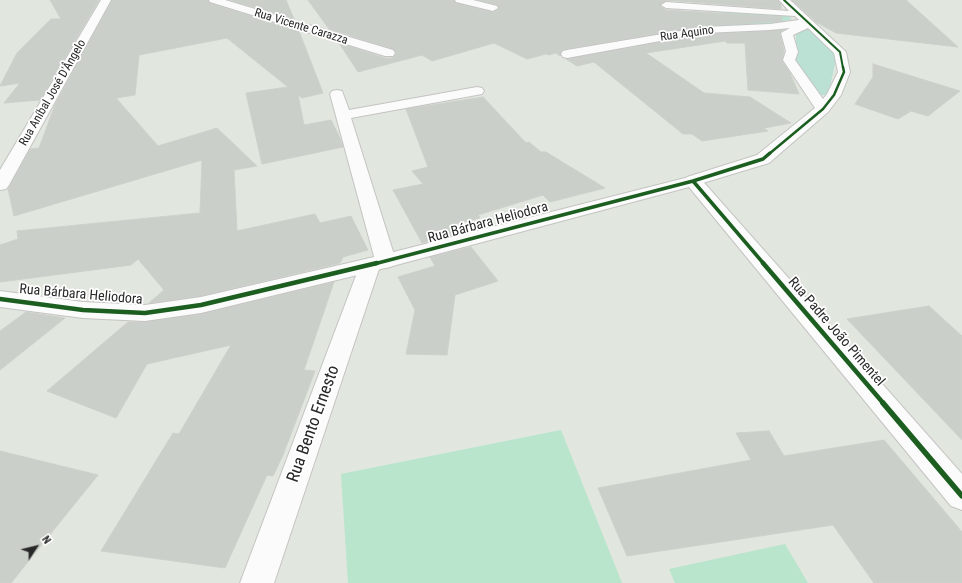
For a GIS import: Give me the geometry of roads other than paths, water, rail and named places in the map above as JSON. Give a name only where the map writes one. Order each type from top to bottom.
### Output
[{"type":"street","name":"Rua Aníbal José D'Ângelo","points":[[0,185],[106,0]]},
{"type":"street","name":"Rua Vicente Carazza","points":[[214,0],[389,53]]},
{"type":"street","points":[[460,0],[493,8]]},
{"type":"street","name":"Rua Bárbara Heliodora","points":[[0,299],[83,310],[145,313],[202,304],[378,263],[693,181],[763,159],[823,109],[834,95],[844,72],[840,52],[784,0]]},
{"type":"street","points":[[663,3],[805,20]]},
{"type":"street","points":[[663,3],[704,30]]},
{"type":"street","points":[[787,33],[805,20]]},
{"type":"street","name":"Rua Aquino","points":[[567,54],[704,30],[770,27],[805,20]]},
{"type":"street","points":[[770,27],[787,33]]},
{"type":"street","points":[[787,33],[792,52],[789,60],[823,109]]},
{"type":"street","points":[[344,115],[477,91]]},
{"type":"street","points":[[338,94],[378,263]]},
{"type":"street","name":"Rua Padre João Pimentel","points":[[693,181],[962,496]]},
{"type":"street","name":"Rua Bento Ernesto","points":[[257,583],[378,263]]}]
